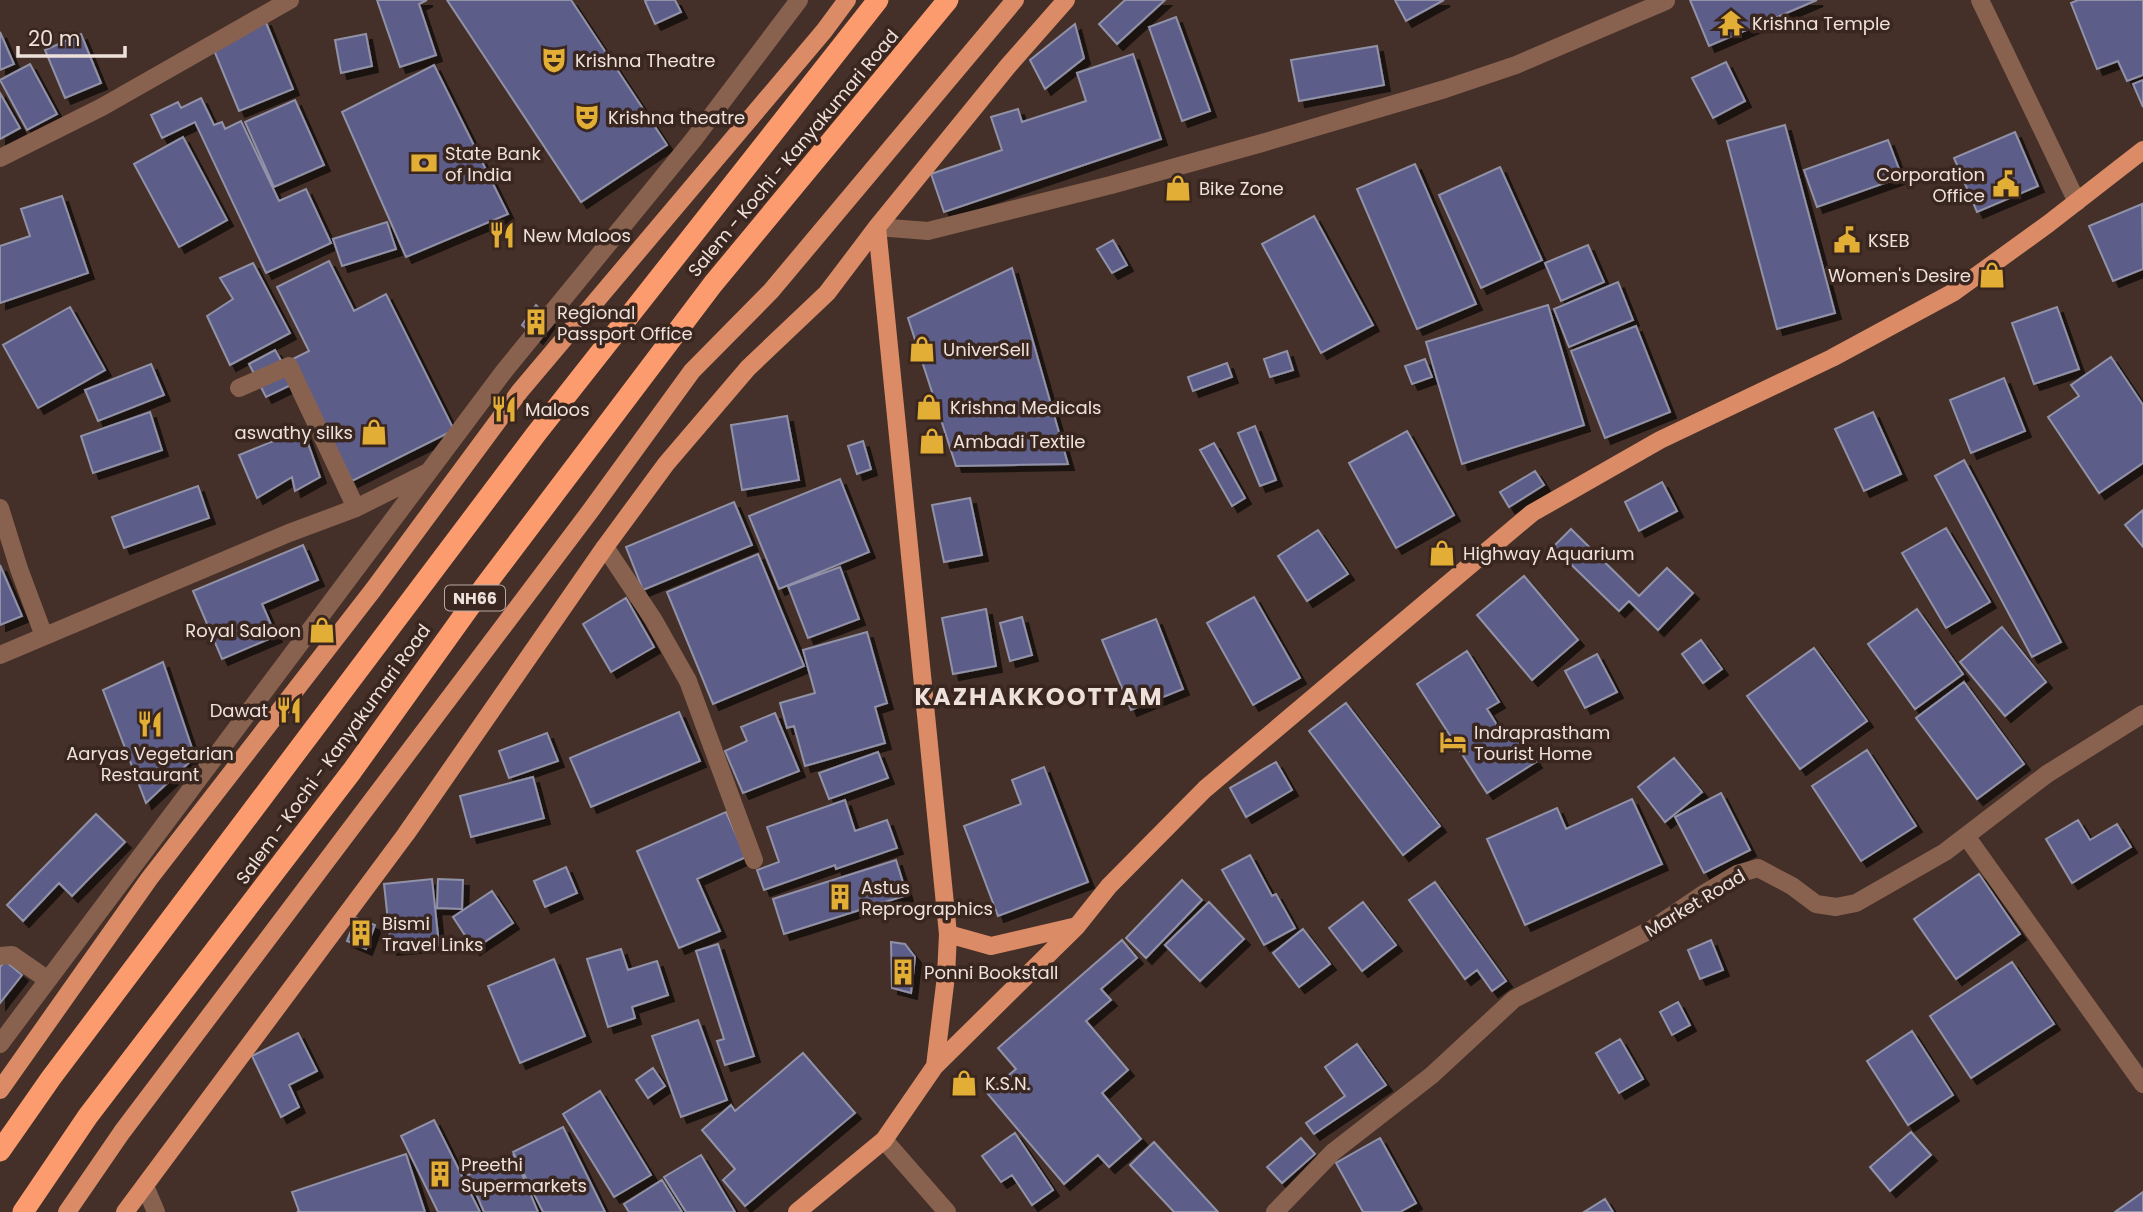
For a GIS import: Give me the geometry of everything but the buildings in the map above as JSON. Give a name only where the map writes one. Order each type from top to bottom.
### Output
[{"type":"highway","name":"Salem - Kochi - Kanyakumari Road","points":[[0,1151],[60,1067],[513,464],[878,0]]},
{"type":"highway","name":"Salem - Kochi - Kanyakumari Road","points":[[23,1212],[88,1116],[352,771],[484,587],[713,284],[947,0]]},
{"type":"main road","points":[[0,1090],[149,879],[373,590],[520,391],[824,31],[847,0]]},
{"type":"main road","points":[[66,1212],[122,1132],[591,510],[692,371],[771,291],[1015,0]]},
{"type":"main road","points":[[125,1212],[406,834],[605,547],[666,464],[748,368],[827,293],[877,227],[1060,2]]},
{"type":"main road","points":[[797,1212],[884,1140],[935,1066],[1077,926],[1109,886],[1205,789],[1532,513],[1660,440],[1832,358],[1954,292],[2143,150]]},
{"type":"main road","points":[[877,227],[947,934],[946,976],[935,1066]]},
{"type":"main road","points":[[947,934],[991,946],[1077,926]]},
{"type":"street","points":[[0,1044],[505,370],[694,139],[799,0]]},
{"type":"street","points":[[1980,0],[2077,202]]},
{"type":"street","points":[[877,227],[928,231],[1111,185],[1262,143],[1445,89],[1516,65],[1667,1]]},
{"type":"street","points":[[0,158],[102,107],[281,2]]},
{"type":"street","points":[[239,388],[289,366],[356,508]]},
{"type":"street","points":[[0,655],[289,533],[356,508],[431,470]]},
{"type":"street","points":[[0,508],[44,636]]},
{"type":"street","points":[[605,547],[653,619],[688,681],[754,860]]},
{"type":"street","name":"Market Road","points":[[1275,1212],[1334,1152],[1432,1075],[1514,999],[1653,929],[1705,892],[1737,874],[1758,868],[1793,886],[1816,904],[1836,907],[1856,903],[1945,852],[2047,774],[2143,714]]},
{"type":"street","points":[[1966,836],[2143,1084]]},
{"type":"street","points":[[0,956],[12,955],[48,979]]},
{"type":"street","points":[[884,1140],[947,1212]]},
{"type":"street","points":[[145,1186],[156,1212]]},
{"type":"place","name":"Krishna Temple","points":[[1731,23]]},
{"type":"place","name":"Krishna Theatre","points":[[554,60]]},
{"type":"place","name":"Krishna theatre","points":[[587,117]]},
{"type":"place","name":"State Bank of India","points":[[424,163]]},
{"type":"place","name":"Corporation Office","points":[[2006,184]]},
{"type":"place","name":"Bike Zone","points":[[1178,188]]},
{"type":"place","name":"New Maloos","points":[[502,235]]},
{"type":"place","name":"KSEB","points":[[1847,240]]},
{"type":"place","name":"Women's Desire","points":[[1992,275]]},
{"type":"place","name":"Regional Passport Office","points":[[536,322]]},
{"type":"place","name":"UniverSell","points":[[922,349]]},
{"type":"place","name":"Krishna Medicals","points":[[929,407]]},
{"type":"place","name":"Maloos","points":[[504,409]]},
{"type":"place","name":"aswathy silks","points":[[374,432]]},
{"type":"place","name":"Ambadi Textile","points":[[932,441]]},
{"type":"place","name":"Highway Aquarium","points":[[1442,553]]},
{"type":"place","name":"Royal Saloon","points":[[322,630]]},
{"type":"place","name":"Dawat","points":[[289,710]]},
{"type":"place","name":"Aaryas Vegetarian Restaurant","points":[[150,724]]},
{"type":"place","name":"Indraprastham Tourist Home","points":[[1453,742]]},
{"type":"place","name":"Astus Reprographics","points":[[840,897]]},
{"type":"place","name":"Bismi Travel Links","points":[[361,933]]},
{"type":"place","name":"Ponni Bookstall","points":[[903,972]]},
{"type":"place","name":"K.S.N.","points":[[964,1083]]},
{"type":"place","name":"Preethi Supermarkets","points":[[440,1174]]},
{"type":"district","name":"KAZHAKKOOTTAM","points":[[1039,696]]}]
